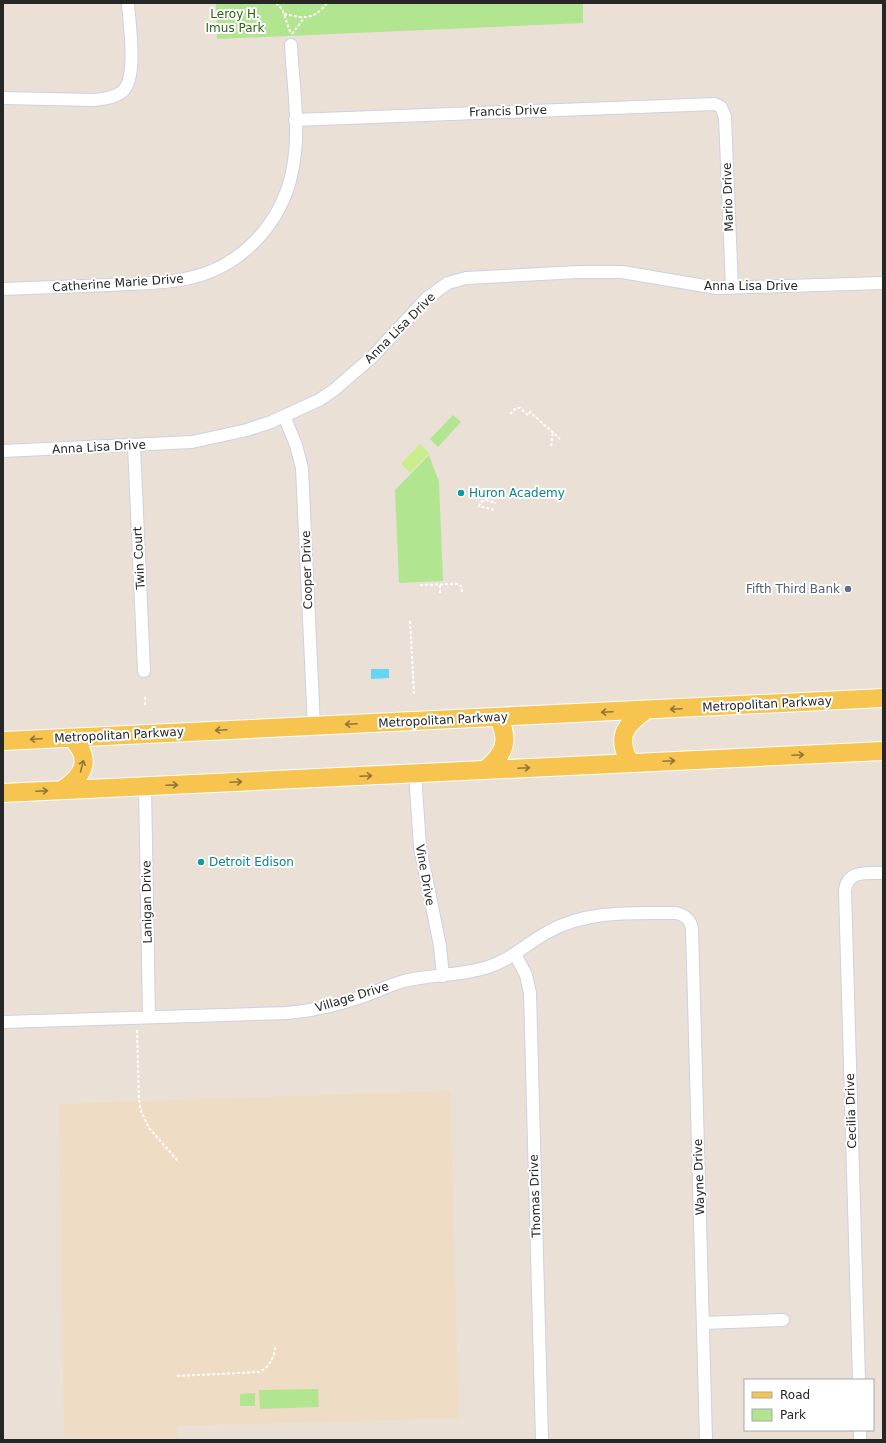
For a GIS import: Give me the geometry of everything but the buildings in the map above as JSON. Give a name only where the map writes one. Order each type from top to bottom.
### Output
[{"type":"main road","name":"Metropolitan Parkway","points":[[3,741],[883,698]]},
{"type":"main road","points":[[630,763],[623,748],[623,736],[631,722],[646,710]]},
{"type":"main road","points":[[485,770],[495,762],[504,746],[504,732],[498,717]]},
{"type":"main road","points":[[62,790],[78,778],[84,765],[83,752],[72,738]]},
{"type":"main road","points":[[3,793],[883,751]]},
{"type":"street","points":[[3,98],[94,100],[105,99],[123,90],[131,70],[128,3]]},
{"type":"street","name":"Catherine Marie Drive","points":[[3,290],[170,282],[204,274],[239,256],[266,229],[282,205],[292,172],[295,155],[295,120],[291,45]]},
{"type":"street","name":"Francis Drive","points":[[295,120],[710,103],[721,107]]},
{"type":"street","name":"Mario Drive","points":[[721,107],[726,116],[732,288]]},
{"type":"street","name":"Anna Lisa Drive","points":[[3,451],[134,445],[211,439],[248,430],[319,400],[334,390],[372,357],[428,298],[448,283],[454,281],[487,276],[622,272],[702,287],[732,288],[883,283]]},
{"type":"street","name":"Cooper Drive","points":[[284,416],[296,445],[302,468],[314,726]]},
{"type":"street","name":"Twin Court","points":[[134,445],[144,671]]},
{"type":"street","name":"Vine Drive","points":[[414,773],[420,847],[440,946],[443,976]]},
{"type":"street","name":"Lanigan Drive","points":[[145,786],[148,1017]]},
{"type":"street","name":"Cecilia Drive","points":[[859,1379],[846,890],[849,879],[854,875],[883,873]]},
{"type":"street","name":"Village Drive","points":[[3,1022],[287,1013],[316,1010],[347,1002],[403,981],[443,976],[488,967],[515,954],[548,932],[568,923],[591,916],[676,913],[686,917]]},
{"type":"street","name":"Wayne Drive","points":[[686,917],[692,928],[706,1440]]},
{"type":"street","name":"Thomas Drive","points":[[515,954],[526,975],[530,993],[542,1440]]},
{"type":"street","points":[[703,1323],[782,1320]]},
{"type":"path","points":[[276,3],[284,14],[291,35],[304,18]]},
{"type":"path","points":[[284,14],[304,18],[318,15],[327,3]]},
{"type":"path","points":[[510,414],[516,408],[522,409],[528,415],[530,412],[560,439]]},
{"type":"path","points":[[551,446],[553,432]]},
{"type":"path","points":[[494,510],[479,507],[481,502],[486,500],[496,503]]},
{"type":"path","points":[[437,580],[437,585]]},
{"type":"path","points":[[420,585],[459,584],[462,588],[462,594]]},
{"type":"path","points":[[440,585],[440,595]]},
{"type":"path","points":[[410,621],[414,694]]},
{"type":"path","points":[[145,697],[145,706]]},
{"type":"path","points":[[136,1025],[139,1100],[141,1111],[154,1134],[179,1162]]},
{"type":"path","points":[[177,1376],[259,1372],[267,1366],[274,1355],[276,1345]]},
{"type":"shaded area","points":[[450,1091],[459,1418],[177,1426],[177,1440],[64,1440],[59,1104]]},
{"type":"green space","name":"Leroy H. Imus Park","points":[[216,3],[583,3],[583,23],[217,39]]},
{"type":"green space","points":[[453,415],[461,422],[438,447],[430,439]]},
{"type":"green space","points":[[420,444],[429,453],[410,473],[401,464]]},
{"type":"green space","points":[[429,455],[439,482],[443,581],[399,583],[395,490]]},
{"type":"green space","points":[[318,1389],[319,1407],[260,1409],[259,1390]]},
{"type":"green space","points":[[255,1393],[255,1406],[240,1406],[240,1394]]},
{"type":"water","points":[[371,669],[389,669],[389,678],[371,679]]},
{"type":"place","name":"Huron Academy","points":[[461,493]]},
{"type":"place","name":"Fifth Third Bank","points":[[848,589]]},
{"type":"place","name":"Detroit Edison","points":[[201,862]]}]
